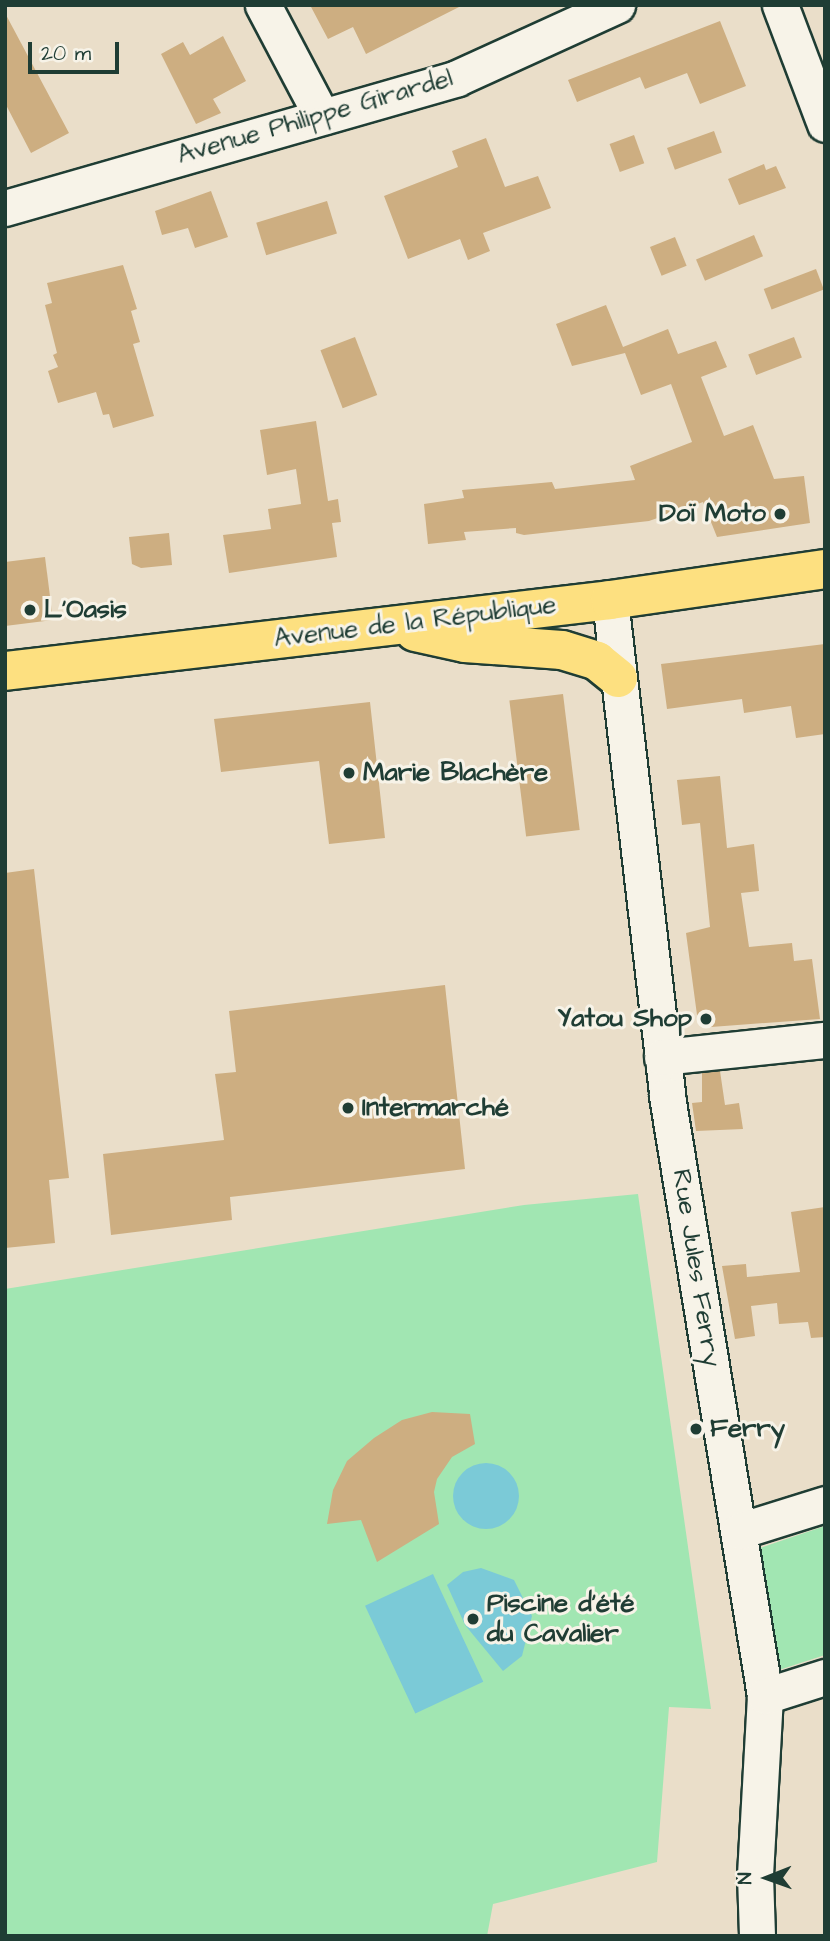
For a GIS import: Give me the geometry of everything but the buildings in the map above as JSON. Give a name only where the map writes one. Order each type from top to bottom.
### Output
[{"type":"main road","name":"Avenue de la République","points":[[5,671],[610,600],[825,569]]},
{"type":"main road","points":[[389,626],[465,643],[562,650],[597,660],[618,678]]},
{"type":"street","points":[[263,5],[321,115]]},
{"type":"street","name":"Avenue Philippe Girardel","points":[[5,208],[457,78],[617,5]]},
{"type":"street","points":[[780,5],[825,124]]},
{"type":"street","name":"Rue Jules Ferry","points":[[610,600],[662,1057],[765,1696],[755,1875],[757,1936]]},
{"type":"street","points":[[662,1057],[825,1040]]},
{"type":"street","points":[[739,1531],[825,1504]]},
{"type":"street","points":[[765,1696],[825,1678]]},
{"type":"green space","points":[[638,1194],[711,1709],[669,1707],[657,1862],[493,1904],[487,1936],[5,1936],[5,1289],[524,1205]]},
{"type":"green space","points":[[825,1526],[825,1655],[779,1670],[760,1548]]},
{"type":"water","points":[[479,1463],[493,1463],[505,1468],[514,1477],[519,1496],[517,1509],[510,1520],[493,1529],[479,1529],[467,1524],[458,1515],[453,1503],[453,1489],[458,1477],[467,1468]]},
{"type":"water","points":[[481,1568],[514,1580],[532,1616],[522,1656],[503,1671],[465,1625],[447,1585],[463,1572]]},
{"type":"water","points":[[433,1574],[483,1682],[415,1714],[365,1606]]},
{"type":"place","name":"Doï Moto","points":[[780,514]]},
{"type":"place","name":"L'Oasis","points":[[30,610]]},
{"type":"place","name":"Marie Blachère","points":[[349,773]]},
{"type":"place","name":"Yatou Shop","points":[[706,1019]]},
{"type":"place","name":"Intermarché","points":[[348,1108]]},
{"type":"place","name":"Ferry","points":[[696,1429]]},
{"type":"place","name":"Piscine d'été du Cavalier","points":[[473,1619]]}]
